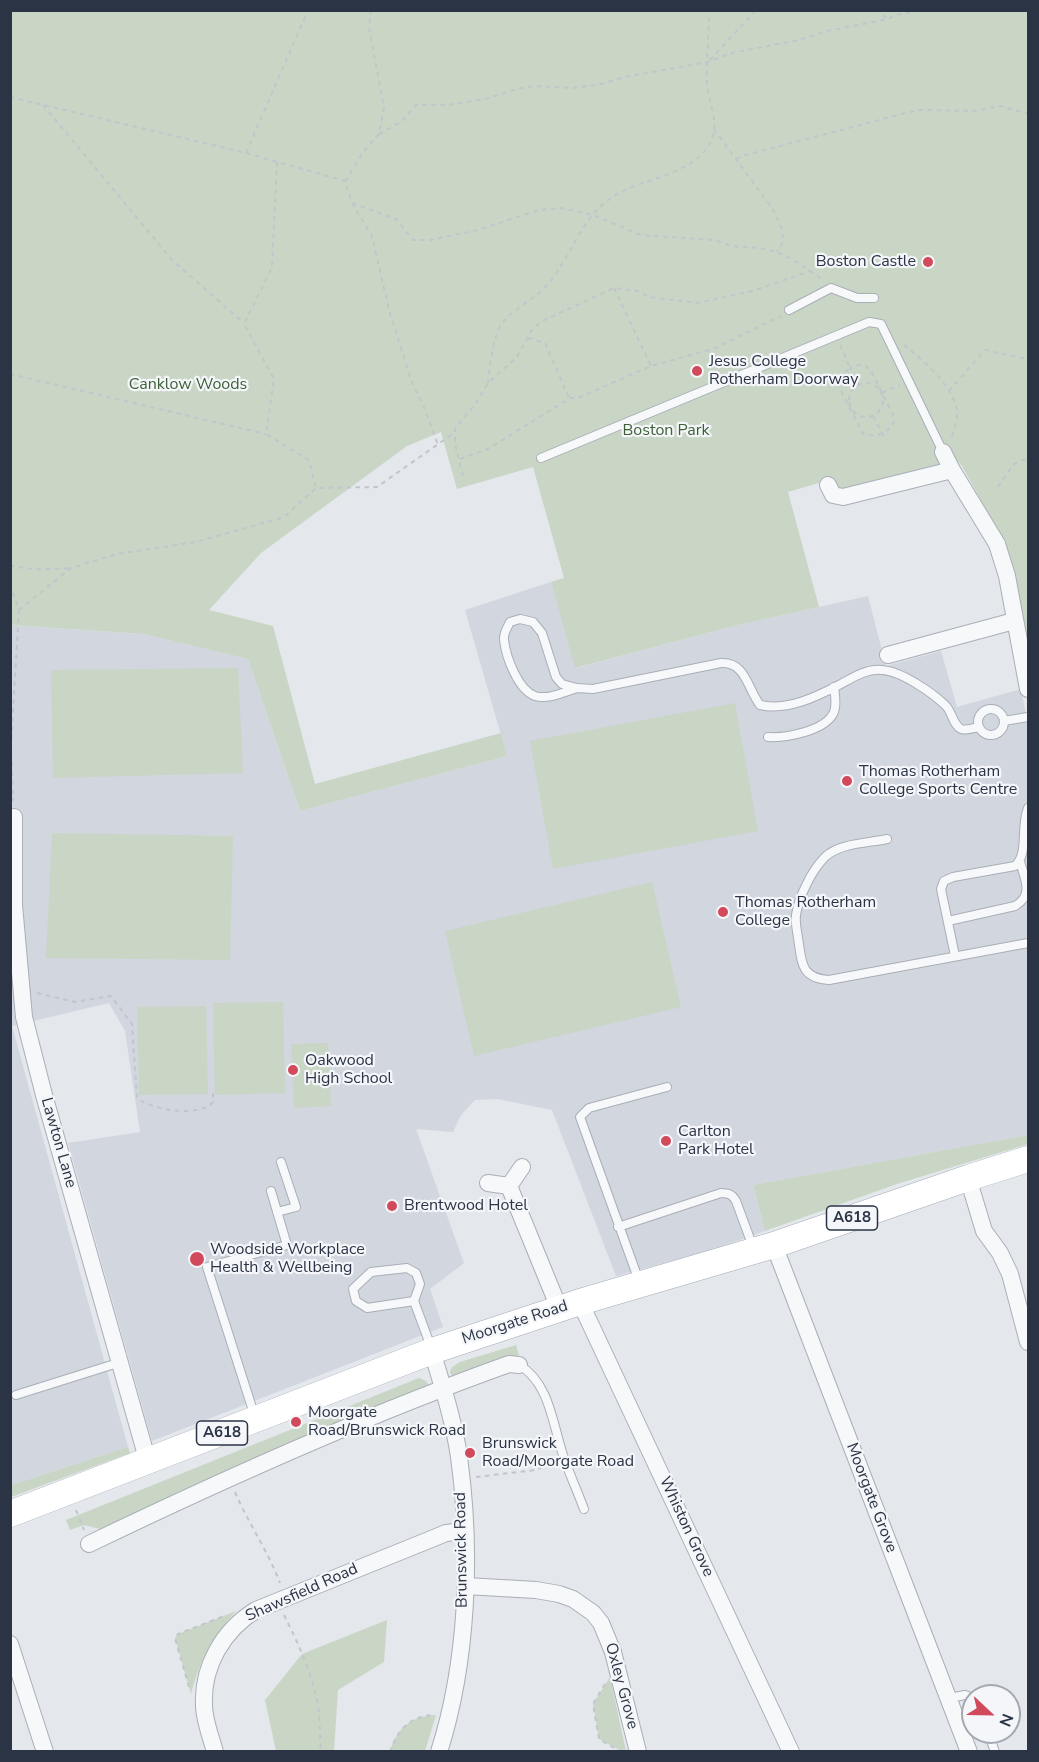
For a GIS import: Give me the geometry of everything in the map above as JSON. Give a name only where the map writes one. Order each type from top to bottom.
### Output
[{"type":"main road","name":"Moorgate Road","points":[[10,1514],[432,1351],[570,1305],[764,1247],[1029,1159]]},
{"type":"street","points":[[943,452],[951,470],[997,544],[1007,576],[1029,689]]},
{"type":"street","points":[[828,485],[833,495],[843,497],[951,470]]},
{"type":"street","points":[[888,655],[1014,621]]},
{"type":"street","name":"Lawton Lane","points":[[14,817],[14,905],[24,1017],[148,1462]]},
{"type":"street","points":[[488,1183],[509,1186],[522,1167]]},
{"type":"street","points":[[968,1178],[984,1231],[1006,1263],[1029,1342]]},
{"type":"street","name":"Whiston Grove","points":[[509,1186],[791,1752]]},
{"type":"street","name":"Moorgate Grove","points":[[764,1247],[969,1752]]},
{"type":"street","name":"Brunswick Road","points":[[432,1351],[457,1445],[461,1478],[466,1586],[462,1637],[448,1714],[438,1752]]},
{"type":"street","points":[[89,1544],[229,1478],[443,1388],[509,1364],[519,1365]]},
{"type":"street","name":"Shawsfield Road","points":[[215,1752],[203,1708],[204,1689],[208,1671],[227,1634],[241,1619],[446,1533],[464,1531]]},
{"type":"street","name":"Oxley Grove","points":[[466,1586],[536,1590],[558,1594],[573,1599],[593,1613],[602,1623],[610,1644],[638,1752]]},
{"type":"street","points":[[10,1644],[45,1752]]},
{"type":"lane","points":[[789,310],[831,288],[856,298],[874,298]]},
{"type":"lane","points":[[541,458],[869,322],[881,324],[943,452]]},
{"type":"lane","points":[[577,688],[553,696],[536,696],[524,689],[514,672],[503,638],[510,622],[520,619],[533,622],[542,633],[556,677],[562,684],[577,688],[593,689],[732,662],[738,666],[760,705],[771,708],[819,695],[872,670],[896,672],[946,706],[955,725],[966,730],[979,727]]},
{"type":"lane","points":[[768,737],[778,738],[797,734],[818,726],[829,718],[834,712],[836,703],[834,687]]},
{"type":"lane","points":[[988,709],[997,710],[1004,721],[1002,729],[992,735],[984,733],[979,727],[981,714],[988,709]]},
{"type":"lane","points":[[1004,721],[1029,717]]},
{"type":"lane","points":[[948,921],[1015,906],[1023,901],[1027,894],[1020,862],[1023,852],[1023,819],[1029,808]]},
{"type":"lane","points":[[887,839],[841,848],[826,855],[814,873],[795,916],[802,965],[808,975],[817,979],[829,980],[1029,943]]},
{"type":"lane","points":[[955,956],[941,889],[944,881],[953,877],[1015,866],[1020,862]]},
{"type":"lane","points":[[640,1284],[580,1117],[589,1108],[667,1087]]},
{"type":"lane","points":[[277,1212],[296,1207],[281,1161]]},
{"type":"lane","points":[[256,1420],[207,1267],[287,1245],[271,1191]]},
{"type":"lane","points":[[618,1227],[721,1193],[728,1193],[733,1196],[764,1247]]},
{"type":"lane","points":[[414,1301],[367,1308],[356,1300],[353,1289],[371,1272],[407,1268],[416,1274],[420,1284],[414,1301],[432,1351]]},
{"type":"lane","points":[[16,1395],[121,1362]]},
{"type":"lane","points":[[519,1365],[533,1375],[545,1396],[564,1459],[584,1509]]},
{"type":"lane","points":[[949,1698],[961,1696]]},
{"type":"path","points":[[246,153],[308,10]]},
{"type":"path","points":[[371,10],[369,27],[384,108],[379,134]]},
{"type":"path","points":[[488,383],[496,337],[501,326],[509,316],[546,286],[593,215],[611,197],[623,190],[689,164],[704,151],[711,141],[714,116],[707,83],[709,10]]},
{"type":"path","points":[[708,62],[756,10]]},
{"type":"path","points":[[875,10],[888,19]]},
{"type":"path","points":[[438,445],[411,380],[389,310],[372,236],[352,203],[345,182],[363,152],[379,134],[401,122],[416,105],[448,105],[534,86],[573,88],[597,86],[626,77],[708,62],[732,53],[799,40],[827,31],[922,10]]},
{"type":"path","points":[[10,97],[246,153],[345,182]]},
{"type":"path","points":[[43,105],[172,260],[244,324],[274,379],[266,434]]},
{"type":"path","points":[[736,159],[917,110],[974,111],[1001,106],[1029,114]]},
{"type":"path","points":[[714,129],[774,211],[782,230],[783,242],[777,252]]},
{"type":"path","points":[[244,324],[272,267],[277,162]]},
{"type":"path","points":[[352,203],[396,219],[413,240],[431,240],[478,230],[539,210],[561,208],[593,215],[641,235],[714,240],[732,246],[777,252],[810,271],[831,288]]},
{"type":"path","points":[[10,565],[42,570],[71,568],[117,555],[196,542],[284,517],[316,488],[377,487],[454,433],[488,383],[517,357],[532,330],[542,321],[614,288],[638,291],[649,297],[697,303],[753,291],[810,271]]},
{"type":"path","points":[[614,288],[651,366]]},
{"type":"path","points":[[460,459],[488,448],[570,398],[578,398],[651,366],[712,349],[774,320],[789,310]]},
{"type":"path","points":[[883,328],[923,360],[949,391],[955,402],[957,415],[951,438],[943,452]]},
{"type":"path","points":[[836,334],[858,384]]},
{"type":"path","points":[[528,338],[545,343],[570,398]]},
{"type":"path","points":[[949,391],[985,350],[1029,359]]},
{"type":"path","points":[[862,365],[869,368],[882,393],[894,417],[894,422],[888,430],[874,436],[864,434],[837,380],[850,368],[862,365]]},
{"type":"path","points":[[10,374],[266,434],[309,460],[316,488]]},
{"type":"path","points":[[882,393],[908,381]]},
{"type":"path","points":[[862,382],[873,384],[882,393],[879,411],[873,416],[859,416],[850,408],[849,394],[862,382]]},
{"type":"path","points":[[873,416],[886,440]]},
{"type":"path","points":[[454,433],[463,476]]},
{"type":"path","points":[[998,487],[1014,464],[1029,458]]},
{"type":"path","points":[[19,610],[71,568]]},
{"type":"path","points":[[10,584],[19,610],[11,745],[14,817]]},
{"type":"path","points":[[22,993],[41,992],[75,1002],[111,996],[132,1024],[137,1098],[142,1102],[162,1109],[197,1111],[209,1107],[213,1102],[213,1092]]},
{"type":"path","points":[[461,1478],[535,1470],[564,1459]]},
{"type":"path","points":[[229,1478],[245,1515],[270,1559],[315,1694],[319,1714],[321,1752]]},
{"type":"path","points":[[69,1492],[89,1544]]},
{"type":"path","points":[[617,1666],[593,1704],[599,1739],[621,1752]]},
{"type":"path","points":[[390,1752],[399,1733],[410,1720],[448,1714]]},
{"type":"shaded area","points":[[551,582],[576,668],[734,626],[868,596],[886,666],[941,651],[957,707],[1021,689],[1028,725],[1028,1135],[753,1185],[765,1231],[708,1251],[616,1276],[552,1110],[497,1099],[475,1100],[461,1115],[453,1132],[416,1129],[464,1263],[430,1289],[443,1327],[152,1441],[68,1143],[140,1132],[125,1031],[109,1003],[12,1026],[128,1447],[11,1485],[10,625],[143,634],[248,659],[300,811],[507,756],[465,610]]},
{"type":"green space","points":[[10,11],[1028,11],[1028,645],[1004,542],[962,466],[948,451],[940,467],[844,494],[829,480],[788,492],[819,607],[734,626],[575,668],[551,582],[564,578],[533,467],[457,489],[441,432],[407,446],[261,553],[209,610],[273,626],[315,784],[501,733],[507,756],[300,811],[248,659],[143,634],[11,625]]},
{"type":"green space","points":[[238,668],[243,773],[53,778],[51,670]]},
{"type":"green space","points":[[735,703],[758,831],[553,869],[530,741]]},
{"type":"green space","points":[[52,833],[233,836],[230,960],[46,958]]},
{"type":"green space","points":[[652,882],[681,1007],[474,1056],[445,931]]},
{"type":"green space","points":[[283,1002],[285,1093],[215,1095],[213,1003]]},
{"type":"green space","points":[[206,1006],[208,1094],[139,1095],[137,1007]]},
{"type":"green space","points":[[328,1043],[331,1106],[294,1108],[291,1044]]},
{"type":"green space","points":[[1028,1135],[1028,1144],[897,1184],[765,1231],[753,1185]]},
{"type":"green space","points":[[516,1345],[519,1355],[453,1378],[450,1372],[452,1367],[460,1362]]},
{"type":"green space","points":[[419,1378],[426,1381],[430,1387],[241,1464],[176,1493],[112,1526],[100,1529],[84,1525],[70,1530],[66,1520]]},
{"type":"green space","points":[[128,1447],[130,1453],[11,1497],[11,1485]]},
{"type":"green space","points":[[236,1611],[220,1630],[208,1650],[191,1694],[175,1638],[178,1634]]},
{"type":"green space","points":[[387,1620],[384,1662],[338,1690],[334,1751],[276,1751],[265,1700],[302,1654]]},
{"type":"green space","points":[[610,1677],[626,1751],[621,1751],[599,1739],[593,1704]]},
{"type":"green space","points":[[436,1715],[425,1751],[390,1751],[397,1736],[406,1725],[419,1718]]},
{"type":"place","name":"Boston Castle","points":[[928,262]]},
{"type":"place","name":"Jesus College Rotherham Doorway","points":[[697,371]]},
{"type":"place","name":"Thomas Rotherham College Sports Centre","points":[[847,781]]},
{"type":"place","name":"Thomas Rotherham College","points":[[723,912]]},
{"type":"place","name":"Oakwood High School","points":[[293,1070]]},
{"type":"place","name":"Carlton Park Hotel","points":[[666,1141]]},
{"type":"place","name":"Brentwood Hotel","points":[[392,1206]]},
{"type":"place","name":"Woodside Workplace Health & Wellbeing","points":[[197,1259]]},
{"type":"place","name":"Moorgate Road/Brunswick Road","points":[[296,1422]]},
{"type":"place","name":"Brunswick Road/Moorgate Road","points":[[470,1453]]},
{"type":"park label","name":"Canklow Woods","points":[[188,385]]},
{"type":"park label","name":"Boston Park","points":[[666,431]]}]
